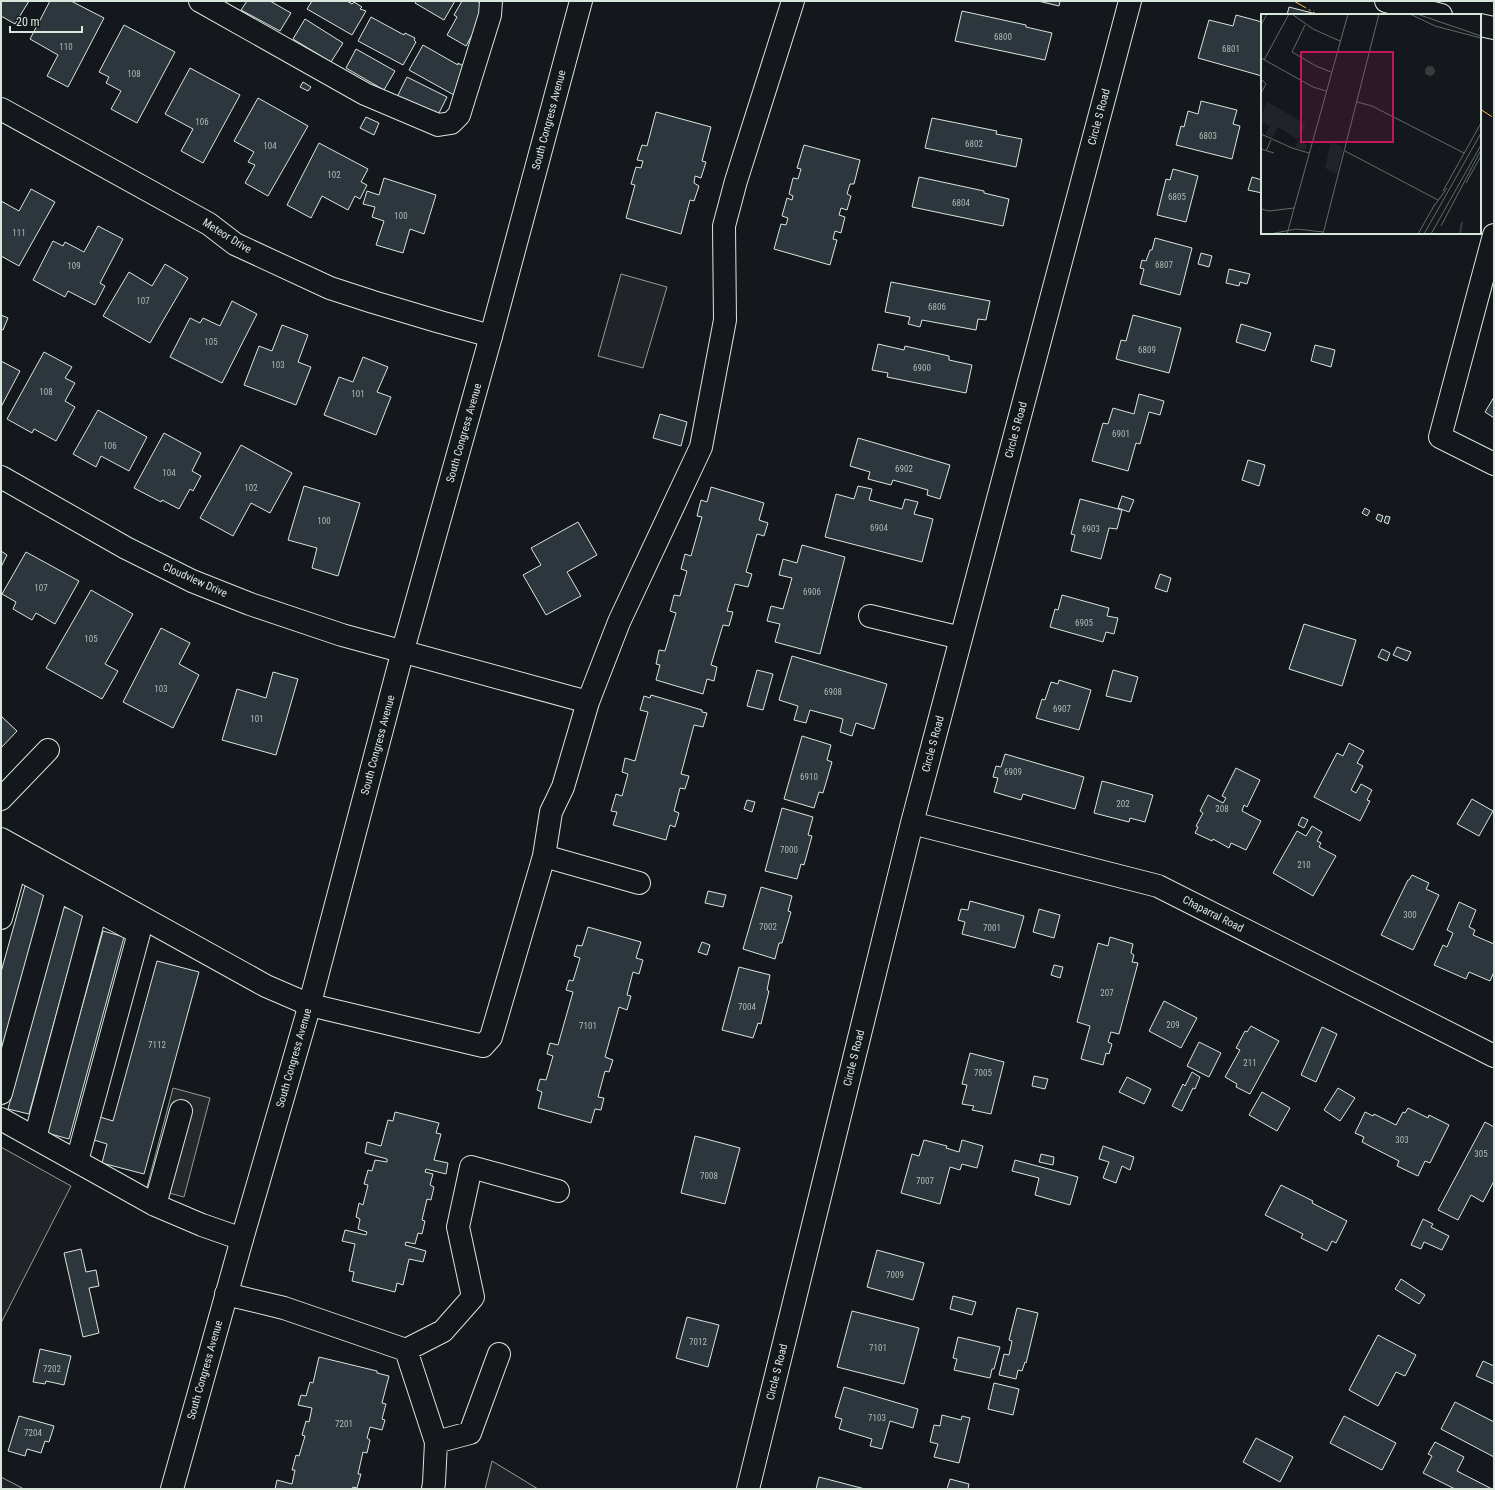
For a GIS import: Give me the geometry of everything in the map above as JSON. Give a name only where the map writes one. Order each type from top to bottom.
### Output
[{"type":"street","points":[[200,1],[365,94],[438,125],[451,123],[459,115],[490,16],[491,1]]},
{"type":"street","name":"South Congress Avenue","points":[[172,1489],[226,1294],[310,1005],[403,650],[491,336],[581,1]]},
{"type":"street","points":[[1,839],[266,986],[310,1005],[483,1046],[491,1037],[544,856],[551,812],[563,787],[588,702],[619,622],[701,447],[725,320],[724,226],[736,181],[793,1]]},
{"type":"street","name":"Circle S Road","points":[[748,1489],[912,823],[1130,1]]},
{"type":"street","points":[[1386,1],[1437,14]]},
{"type":"street","points":[[1481,25],[1494,28]]},
{"type":"street","name":"Meteor Drive","points":[[1,109],[209,224],[235,244],[277,264],[330,288],[491,336]]},
{"type":"street","points":[[1494,235],[1440,437],[1494,464]]},
{"type":"street","name":"Cloudview Drive","points":[[1,477],[126,548],[192,581],[250,604],[342,635],[403,650],[588,702]]},
{"type":"street","points":[[870,616],[961,638]]},
{"type":"street","points":[[1,799],[48,750]]},
{"type":"street","name":"Chaparral Road","points":[[912,823],[1158,886],[1494,1056]]},
{"type":"street","points":[[544,856],[639,883]]},
{"type":"street","points":[[1,918],[8,864],[139,933],[76,1161]]},
{"type":"street","points":[[1,1093],[57,890]]},
{"type":"street","points":[[35,1138],[96,910]]},
{"type":"street","points":[[155,1205],[181,1111]]},
{"type":"street","points":[[1,1119],[155,1205],[202,1225],[242,1239]]},
{"type":"street","points":[[226,1294],[284,1308],[406,1350],[443,1331],[473,1297],[458,1227],[470,1167],[558,1191]]},
{"type":"street","points":[[406,1350],[436,1442],[433,1489]]},
{"type":"street","points":[[436,1442],[470,1433],[499,1354]]},
{"type":"shaded area","points":[[621,274],[667,287],[643,368],[598,356]]},
{"type":"shaded area","points":[[173,1088],[210,1098],[184,1197],[147,1187]]},
{"type":"shaded area","points":[[1,1147],[71,1186],[1,1323]]},
{"type":"shaded area","points":[[492,1461],[538,1489],[485,1489]]},
{"type":"shaded area","points":[[1,1477],[24,1489],[1,1489]]},
{"type":"building","points":[[1,1],[29,1],[15,24],[1,16]]},
{"type":"building","points":[[50,1],[71,1],[104,18],[68,87],[47,76],[58,55],[30,39]]},
{"type":"building","points":[[247,1],[270,1],[291,13],[280,31],[241,10]]},
{"type":"building","points":[[312,1],[347,1],[352,4],[354,2],[362,7],[360,9],[366,11],[352,35],[307,9]]},
{"type":"building","points":[[416,1],[455,1],[444,20],[415,3]]},
{"type":"building","points":[[462,1],[477,1],[485,6],[475,25],[477,26],[466,46],[447,35],[457,17],[454,15]]},
{"type":"building","points":[[1038,1],[1060,1],[1059,6]]},
{"type":"building","points":[[1289,7],[1316,14],[1287,14]]},
{"type":"building","points":[[962,11],[1026,25],[1026,27],[1052,33],[1045,60],[955,41]]},
{"type":"building","points":[[1236,15],[1261,22],[1261,76],[1198,58],[1209,20],[1233,26]]},
{"type":"building","points":[[371,17],[404,35],[405,33],[415,38],[414,40],[416,42],[403,65],[358,41]]},
{"type":"building","points":[[305,19],[343,43],[331,62],[293,39]]},
{"type":"building","points":[[124,25],[175,52],[137,123],[111,109],[121,91],[106,83],[109,77],[99,72]]},
{"type":"building","points":[[423,45],[458,65],[458,63],[467,68],[454,95],[409,70]]},
{"type":"building","points":[[356,49],[395,71],[384,90],[346,68]]},
{"type":"building","points":[[190,68],[240,95],[203,163],[181,151],[193,129],[165,114]]},
{"type":"building","points":[[407,77],[447,97],[437,117],[397,97]]},
{"type":"building","points":[[303,82],[311,87],[308,91],[300,87]]},
{"type":"building","points":[[258,98],[308,126],[268,196],[245,183],[255,165],[248,162],[254,152],[234,141]]},
{"type":"building","points":[[1201,101],[1237,110],[1233,124],[1240,126],[1232,159],[1176,145],[1181,126],[1184,127],[1188,111],[1198,114]]},
{"type":"building","points":[[656,112],[711,127],[702,161],[706,162],[701,178],[695,176],[694,183],[699,186],[694,201],[690,200],[681,234],[626,218],[635,185],[631,184],[636,167],[641,168],[643,161],[637,160],[642,145],[647,146]]},
{"type":"building","points":[[366,117],[379,123],[374,135],[360,128]]},
{"type":"building","points":[[932,118],[997,131],[996,134],[1022,139],[1016,167],[925,148]]},
{"type":"building","points":[[319,143],[368,169],[361,182],[367,185],[360,199],[355,196],[348,210],[322,196],[311,218],[287,205]]},
{"type":"building","points":[[804,145],[860,160],[854,184],[850,184],[847,194],[851,196],[847,210],[841,208],[839,215],[845,217],[841,233],[835,231],[833,239],[837,240],[830,265],[774,249],[781,224],[786,225],[788,218],[782,216],[787,198],[792,200],[793,196],[789,194],[793,178],[798,179],[801,169],[797,168]]},
{"type":"building","points":[[1173,169],[1198,176],[1186,222],[1157,215],[1166,179],[1170,180]]},
{"type":"building","points":[[919,177],[984,191],[984,193],[1009,199],[1003,226],[912,207]]},
{"type":"building","points":[[1252,177],[1261,180],[1261,193],[1248,190]]},
{"type":"building","points":[[384,178],[436,195],[424,234],[410,229],[403,253],[376,245],[384,221],[372,217],[375,207],[363,204],[367,191],[379,195]]},
{"type":"building","points":[[31,189],[55,202],[19,266],[1,256],[1,201],[19,211]]},
{"type":"building","points":[[98,226],[123,239],[100,283],[105,286],[95,305],[68,291],[65,297],[33,280],[53,241],[63,246],[65,242],[84,252]]},
{"type":"building","points":[[1155,238],[1192,248],[1180,295],[1140,284],[1144,269],[1140,268],[1142,260],[1146,261],[1150,250],[1152,250]]},
{"type":"building","points":[[1201,253],[1212,256],[1209,267],[1198,264]]},
{"type":"building","points":[[165,264],[188,278],[150,343],[103,316],[129,272],[152,286]]},
{"type":"building","points":[[1229,269],[1250,274],[1247,284],[1240,282],[1239,286],[1226,283]]},
{"type":"building","points":[[891,282],[990,301],[986,320],[978,319],[976,330],[922,320],[920,327],[908,324],[910,317],[885,312]]},
{"type":"building","points":[[232,301],[257,314],[222,383],[170,357],[190,318],[200,323],[203,318],[220,326]]},
{"type":"building","points":[[1,315],[8,318],[3,330],[1,329]]},
{"type":"building","points":[[1133,315],[1181,328],[1169,373],[1116,359],[1121,340],[1126,341]]},
{"type":"building","points":[[1241,324],[1271,333],[1265,351],[1236,342]]},
{"type":"building","points":[[282,325],[308,335],[298,362],[311,367],[296,405],[244,385],[259,346],[272,351]]},
{"type":"building","points":[[878,344],[904,350],[905,346],[949,356],[949,360],[972,365],[966,393],[887,377],[888,373],[872,370]]},
{"type":"building","points":[[1315,345],[1335,350],[1331,367],[1311,361]]},
{"type":"building","points":[[44,352],[72,367],[65,378],[75,383],[65,401],[75,407],[56,441],[34,429],[32,433],[7,419]]},
{"type":"building","points":[[363,357],[388,367],[377,392],[391,397],[376,435],[324,415],[339,377],[353,382]]},
{"type":"building","points":[[1,361],[20,371],[1,407]]},
{"type":"building","points":[[1139,394],[1164,401],[1160,415],[1149,412],[1140,444],[1136,443],[1128,471],[1092,461],[1103,423],[1108,424],[1113,408],[1134,414]]},
{"type":"building","points":[[1494,397],[1494,418],[1485,412]]},
{"type":"building","points":[[98,410],[147,437],[129,471],[101,456],[96,467],[73,454]]},
{"type":"building","points":[[660,414],[687,422],[681,446],[653,438]]},
{"type":"building","points":[[164,433],[201,453],[192,471],[201,476],[193,491],[190,489],[179,509],[162,500],[161,502],[134,488]]},
{"type":"building","points":[[858,438],[950,465],[940,499],[927,495],[928,490],[893,480],[891,485],[868,479],[870,472],[850,466]]},
{"type":"building","points":[[241,445],[292,473],[270,513],[251,503],[233,536],[200,518]]},
{"type":"building","points":[[1248,460],[1265,465],[1259,486],[1242,480]]},
{"type":"building","points":[[304,486],[360,503],[338,576],[312,568],[317,548],[288,540]]},
{"type":"building","points":[[858,486],[872,489],[869,500],[902,509],[905,499],[918,502],[914,514],[933,519],[922,562],[825,537],[836,494],[854,499]]},
{"type":"building","points":[[711,487],[764,503],[759,520],[768,523],[764,536],[757,534],[746,572],[752,574],[748,587],[735,584],[727,611],[733,612],[729,626],[723,625],[711,665],[717,667],[714,681],[707,679],[703,694],[656,680],[660,665],[656,664],[659,650],[665,651],[676,613],[670,611],[674,595],[680,596],[687,571],[681,569],[685,554],[691,556],[702,517],[697,516],[701,500],[707,502]]},
{"type":"building","points":[[1122,496],[1134,500],[1129,512],[1118,508]]},
{"type":"building","points":[[1080,499],[1122,510],[1117,529],[1109,528],[1101,559],[1071,551],[1075,535],[1071,534]]},
{"type":"building","points":[[1365,508],[1370,511],[1367,516],[1362,513]]},
{"type":"building","points":[[1378,514],[1383,516],[1381,522],[1376,519]]},
{"type":"building","points":[[1386,516],[1390,517],[1388,524],[1384,522]]},
{"type":"building","points":[[578,522],[597,555],[567,572],[581,596],[546,615],[523,575],[541,565],[531,548]]},
{"type":"building","points":[[802,545],[845,557],[820,654],[775,642],[780,624],[767,621],[771,606],[783,609],[792,578],[779,575],[783,559],[797,563]]},
{"type":"building","points":[[1,551],[7,555],[1,567]]},
{"type":"building","points":[[26,552],[79,581],[55,624],[36,613],[32,620],[13,609],[16,602],[2,594]]},
{"type":"building","points":[[1160,574],[1171,578],[1167,592],[1155,588]]},
{"type":"building","points":[[91,590],[133,614],[105,664],[118,671],[102,699],[46,668]]},
{"type":"building","points":[[1062,595],[1109,608],[1107,616],[1118,618],[1114,634],[1106,632],[1103,642],[1050,627],[1055,609],[1058,610]]},
{"type":"building","points":[[1304,624],[1356,640],[1342,686],[1289,669]]},
{"type":"building","points":[[161,628],[190,643],[179,664],[199,675],[173,728],[123,702]]},
{"type":"building","points":[[1397,647],[1411,652],[1407,661],[1393,655]]},
{"type":"building","points":[[1382,649],[1390,653],[1387,661],[1378,657]]},
{"type":"building","points":[[792,656],[887,684],[874,729],[856,723],[852,736],[840,732],[843,719],[810,710],[806,723],[794,720],[798,706],[779,700]]},
{"type":"building","points":[[757,670],[773,674],[763,710],[747,706]]},
{"type":"building","points":[[1113,670],[1138,677],[1131,702],[1106,696]]},
{"type":"building","points":[[273,672],[298,679],[276,755],[222,740],[237,689],[266,698]]},
{"type":"building","points":[[1059,680],[1091,690],[1079,730],[1036,718],[1042,699],[1045,700],[1051,682],[1058,684]]},
{"type":"building","points":[[651,695],[702,710],[702,712],[707,713],[703,727],[694,725],[681,774],[689,776],[685,789],[680,788],[674,811],[679,813],[675,827],[670,825],[666,840],[613,825],[617,812],[611,811],[616,794],[622,796],[628,774],[622,772],[625,758],[635,761],[648,712],[640,710],[644,696],[650,698]]},
{"type":"building","points":[[1,716],[17,731],[1,748]]},
{"type":"building","points":[[802,736],[831,745],[827,760],[832,762],[823,793],[819,792],[814,808],[784,799]]},
{"type":"building","points":[[1349,743],[1364,751],[1357,763],[1363,766],[1351,790],[1356,793],[1361,784],[1372,790],[1367,800],[1370,801],[1360,821],[1314,797],[1337,753],[1343,756]]},
{"type":"building","points":[[1005,754],[1084,777],[1075,809],[1023,794],[1021,800],[994,792],[998,778],[993,777],[996,766],[1001,767]]},
{"type":"building","points":[[1236,768],[1260,780],[1247,807],[1244,805],[1242,811],[1261,821],[1246,850],[1231,843],[1229,848],[1213,839],[1212,841],[1195,833],[1198,827],[1196,826],[1203,813],[1200,811],[1208,795],[1223,803],[1226,798],[1222,796]]},
{"type":"building","points":[[1102,781],[1153,795],[1145,822],[1130,818],[1129,822],[1094,813]]},
{"type":"building","points":[[1472,799],[1493,811],[1479,836],[1457,824]]},
{"type":"building","points":[[747,800],[755,802],[752,812],[744,809]]},
{"type":"building","points":[[782,808],[813,817],[808,835],[812,836],[804,865],[801,864],[797,879],[765,871]]},
{"type":"building","points":[[1302,817],[1308,820],[1304,828],[1298,825]]},
{"type":"building","points":[[1312,826],[1322,832],[1317,841],[1321,843],[1319,847],[1336,856],[1313,896],[1273,873],[1297,831],[1306,836]]},
{"type":"building","points":[[1412,875],[1429,883],[1426,889],[1439,895],[1413,950],[1381,935],[1408,880]]},
{"type":"building","points":[[25,886],[46,892],[1,1054],[1,972]]},
{"type":"building","points":[[761,887],[792,896],[788,911],[791,912],[782,943],[779,943],[775,959],[743,949]]},
{"type":"building","points":[[708,891],[726,895],[723,907],[705,903]]},
{"type":"building","points":[[970,901],[1024,916],[1015,948],[962,934],[965,922],[958,920],[961,909],[968,910]]},
{"type":"building","points":[[1459,902],[1476,910],[1469,927],[1475,930],[1473,935],[1494,944],[1494,972],[1490,981],[1469,972],[1466,979],[1434,965],[1443,945],[1447,947],[1453,933],[1447,930]]},
{"type":"building","points":[[63,907],[84,913],[29,1114],[8,1109]]},
{"type":"building","points":[[1039,909],[1060,915],[1054,938],[1033,932]]},
{"type":"building","points":[[588,927],[641,942],[636,958],[643,960],[639,974],[633,972],[627,995],[631,996],[627,1010],[619,1007],[605,1057],[613,1060],[609,1072],[605,1071],[598,1097],[604,1098],[601,1110],[595,1109],[591,1123],[538,1108],[542,1092],[537,1090],[540,1079],[546,1080],[553,1056],[547,1054],[550,1043],[558,1045],[573,992],[566,990],[569,980],[573,981],[580,958],[574,956],[577,945],[582,946]]},
{"type":"building","points":[[103,931],[124,937],[69,1139],[47,1133]]},
{"type":"building","points":[[1110,937],[1133,944],[1131,953],[1134,955],[1132,962],[1138,963],[1119,1034],[1111,1032],[1108,1042],[1112,1044],[1109,1054],[1106,1053],[1103,1065],[1081,1059],[1090,1026],[1077,1022],[1098,943],[1108,946]]},
{"type":"building","points":[[702,942],[710,945],[707,955],[698,952]]},
{"type":"building","points":[[157,961],[199,972],[144,1174],[102,1163],[107,1144],[94,1140],[100,1117],[113,1121]]},
{"type":"building","points":[[1054,965],[1063,967],[1060,978],[1051,975]]},
{"type":"building","points":[[739,967],[770,975],[767,990],[769,991],[761,1024],[758,1023],[753,1038],[722,1030]]},
{"type":"building","points":[[1164,1001],[1197,1018],[1181,1048],[1149,1031]]},
{"type":"building","points":[[1251,1026],[1279,1041],[1250,1094],[1236,1087],[1237,1084],[1225,1077],[1240,1050],[1236,1048],[1245,1031],[1247,1032]]},
{"type":"building","points":[[1322,1027],[1337,1034],[1316,1082],[1301,1075]]},
{"type":"building","points":[[1199,1042],[1221,1053],[1209,1077],[1187,1066]]},
{"type":"building","points":[[970,1053],[1004,1062],[991,1114],[972,1110],[974,1106],[962,1104],[967,1085],[962,1084]]},
{"type":"building","points":[[1192,1072],[1200,1077],[1182,1111],[1172,1106],[1183,1084],[1185,1086]]},
{"type":"building","points":[[1034,1076],[1048,1079],[1045,1089],[1032,1086]]},
{"type":"building","points":[[1127,1077],[1151,1089],[1144,1104],[1119,1092]]},
{"type":"building","points":[[1338,1088],[1355,1098],[1340,1121],[1324,1110]]},
{"type":"building","points":[[1262,1092],[1290,1108],[1277,1131],[1249,1115]]},
{"type":"building","points":[[1408,1108],[1428,1118],[1429,1115],[1449,1125],[1430,1163],[1425,1161],[1418,1176],[1397,1166],[1399,1161],[1362,1142],[1364,1137],[1355,1133],[1365,1112],[1373,1116],[1374,1114],[1396,1125],[1403,1112],[1405,1113]]},
{"type":"building","points":[[395,1112],[439,1123],[436,1133],[441,1134],[434,1160],[448,1163],[446,1174],[426,1169],[425,1172],[433,1174],[430,1185],[434,1187],[431,1200],[427,1199],[422,1220],[425,1221],[422,1234],[418,1233],[415,1244],[406,1242],[405,1245],[426,1251],[423,1262],[409,1259],[403,1285],[397,1283],[395,1292],[352,1281],[354,1272],[349,1271],[355,1244],[342,1241],[345,1230],[366,1235],[367,1232],[358,1229],[360,1219],[356,1217],[359,1203],[363,1205],[368,1185],[364,1184],[368,1170],[372,1171],[375,1160],[387,1162],[387,1159],[365,1153],[367,1142],[381,1146],[388,1120],[393,1121]]},
{"type":"building","points":[[1485,1122],[1494,1127],[1494,1181],[1483,1202],[1471,1195],[1458,1220],[1438,1210]]},
{"type":"building","points":[[695,1136],[740,1148],[725,1204],[681,1193]]},
{"type":"building","points":[[924,1140],[947,1146],[946,1148],[959,1152],[962,1140],[983,1146],[977,1168],[962,1164],[960,1170],[950,1167],[940,1204],[901,1193],[912,1154],[919,1156]]},
{"type":"building","points":[[1103,1146],[1134,1157],[1130,1170],[1122,1166],[1116,1183],[1103,1178],[1109,1162],[1099,1159]]},
{"type":"building","points":[[1041,1154],[1054,1157],[1053,1165],[1039,1162]]},
{"type":"building","points":[[1015,1160],[1078,1177],[1070,1205],[1035,1195],[1039,1178],[1012,1171]]},
{"type":"building","points":[[1281,1185],[1313,1201],[1312,1203],[1347,1221],[1336,1243],[1332,1241],[1327,1251],[1301,1238],[1303,1234],[1265,1215]]},
{"type":"building","points":[[1423,1219],[1433,1224],[1431,1227],[1449,1236],[1442,1250],[1424,1242],[1421,1249],[1411,1245]]},
{"type":"building","points":[[81,1249],[86,1272],[96,1270],[99,1286],[89,1288],[99,1333],[83,1337],[64,1253]]},
{"type":"building","points":[[877,1250],[924,1263],[913,1300],[867,1287]]},
{"type":"building","points":[[1401,1279],[1425,1295],[1419,1304],[1395,1289]]},
{"type":"building","points":[[953,1296],[976,1302],[972,1315],[950,1309]]},
{"type":"building","points":[[1017,1308],[1038,1313],[1026,1363],[1025,1362],[1022,1371],[1018,1370],[1016,1379],[999,1375],[1004,1354],[1009,1355],[1012,1341],[1009,1340]]},
{"type":"building","points":[[852,1311],[919,1328],[904,1384],[837,1367]]},
{"type":"building","points":[[687,1317],[719,1325],[708,1367],[676,1358]]},
{"type":"building","points":[[1378,1335],[1416,1355],[1405,1376],[1396,1372],[1378,1406],[1349,1390]]},
{"type":"building","points":[[958,1337],[1000,1347],[990,1378],[954,1370],[957,1359],[953,1358]]},
{"type":"building","points":[[40,1349],[71,1356],[64,1385],[46,1381],[45,1384],[33,1382]]},
{"type":"building","points":[[319,1357],[377,1371],[377,1373],[389,1376],[382,1403],[386,1404],[382,1419],[385,1420],[382,1430],[370,1427],[367,1438],[370,1440],[367,1453],[363,1452],[358,1474],[361,1474],[357,1488],[275,1489],[277,1480],[292,1484],[295,1470],[292,1470],[296,1455],[299,1456],[305,1436],[302,1435],[306,1421],[309,1422],[312,1408],[298,1405],[301,1395],[306,1396],[310,1382],[313,1383]]},
{"type":"building","points":[[1483,1361],[1494,1366],[1494,1384],[1476,1376]]},
{"type":"building","points":[[994,1383],[1019,1389],[1013,1415],[988,1409]]},
{"type":"building","points":[[844,1387],[918,1409],[913,1428],[890,1421],[882,1449],[870,1446],[872,1439],[839,1429],[842,1419],[835,1417]]},
{"type":"building","points":[[1455,1402],[1494,1422],[1494,1457],[1441,1429]]},
{"type":"building","points":[[942,1415],[961,1420],[962,1416],[970,1418],[959,1463],[934,1457],[938,1444],[930,1442],[934,1425],[940,1426]]},
{"type":"building","points":[[19,1416],[54,1426],[49,1442],[45,1441],[41,1453],[27,1449],[25,1456],[8,1451]]},
{"type":"building","points":[[1344,1416],[1396,1443],[1382,1470],[1330,1443]]},
{"type":"building","points":[[1256,1438],[1293,1457],[1280,1482],[1243,1462]]},
{"type":"building","points":[[1435,1442],[1464,1457],[1457,1471],[1492,1489],[1455,1489],[1423,1473],[1432,1456],[1428,1454]]},
{"type":"building","points":[[819,1477],[865,1489],[816,1489]]},
{"type":"building","points":[[950,1479],[969,1484],[968,1489],[947,1489]]},
{"type":"power","points":[[1294,1],[1316,14]]},
{"type":"power","points":[[1481,110],[1494,118]]}]
